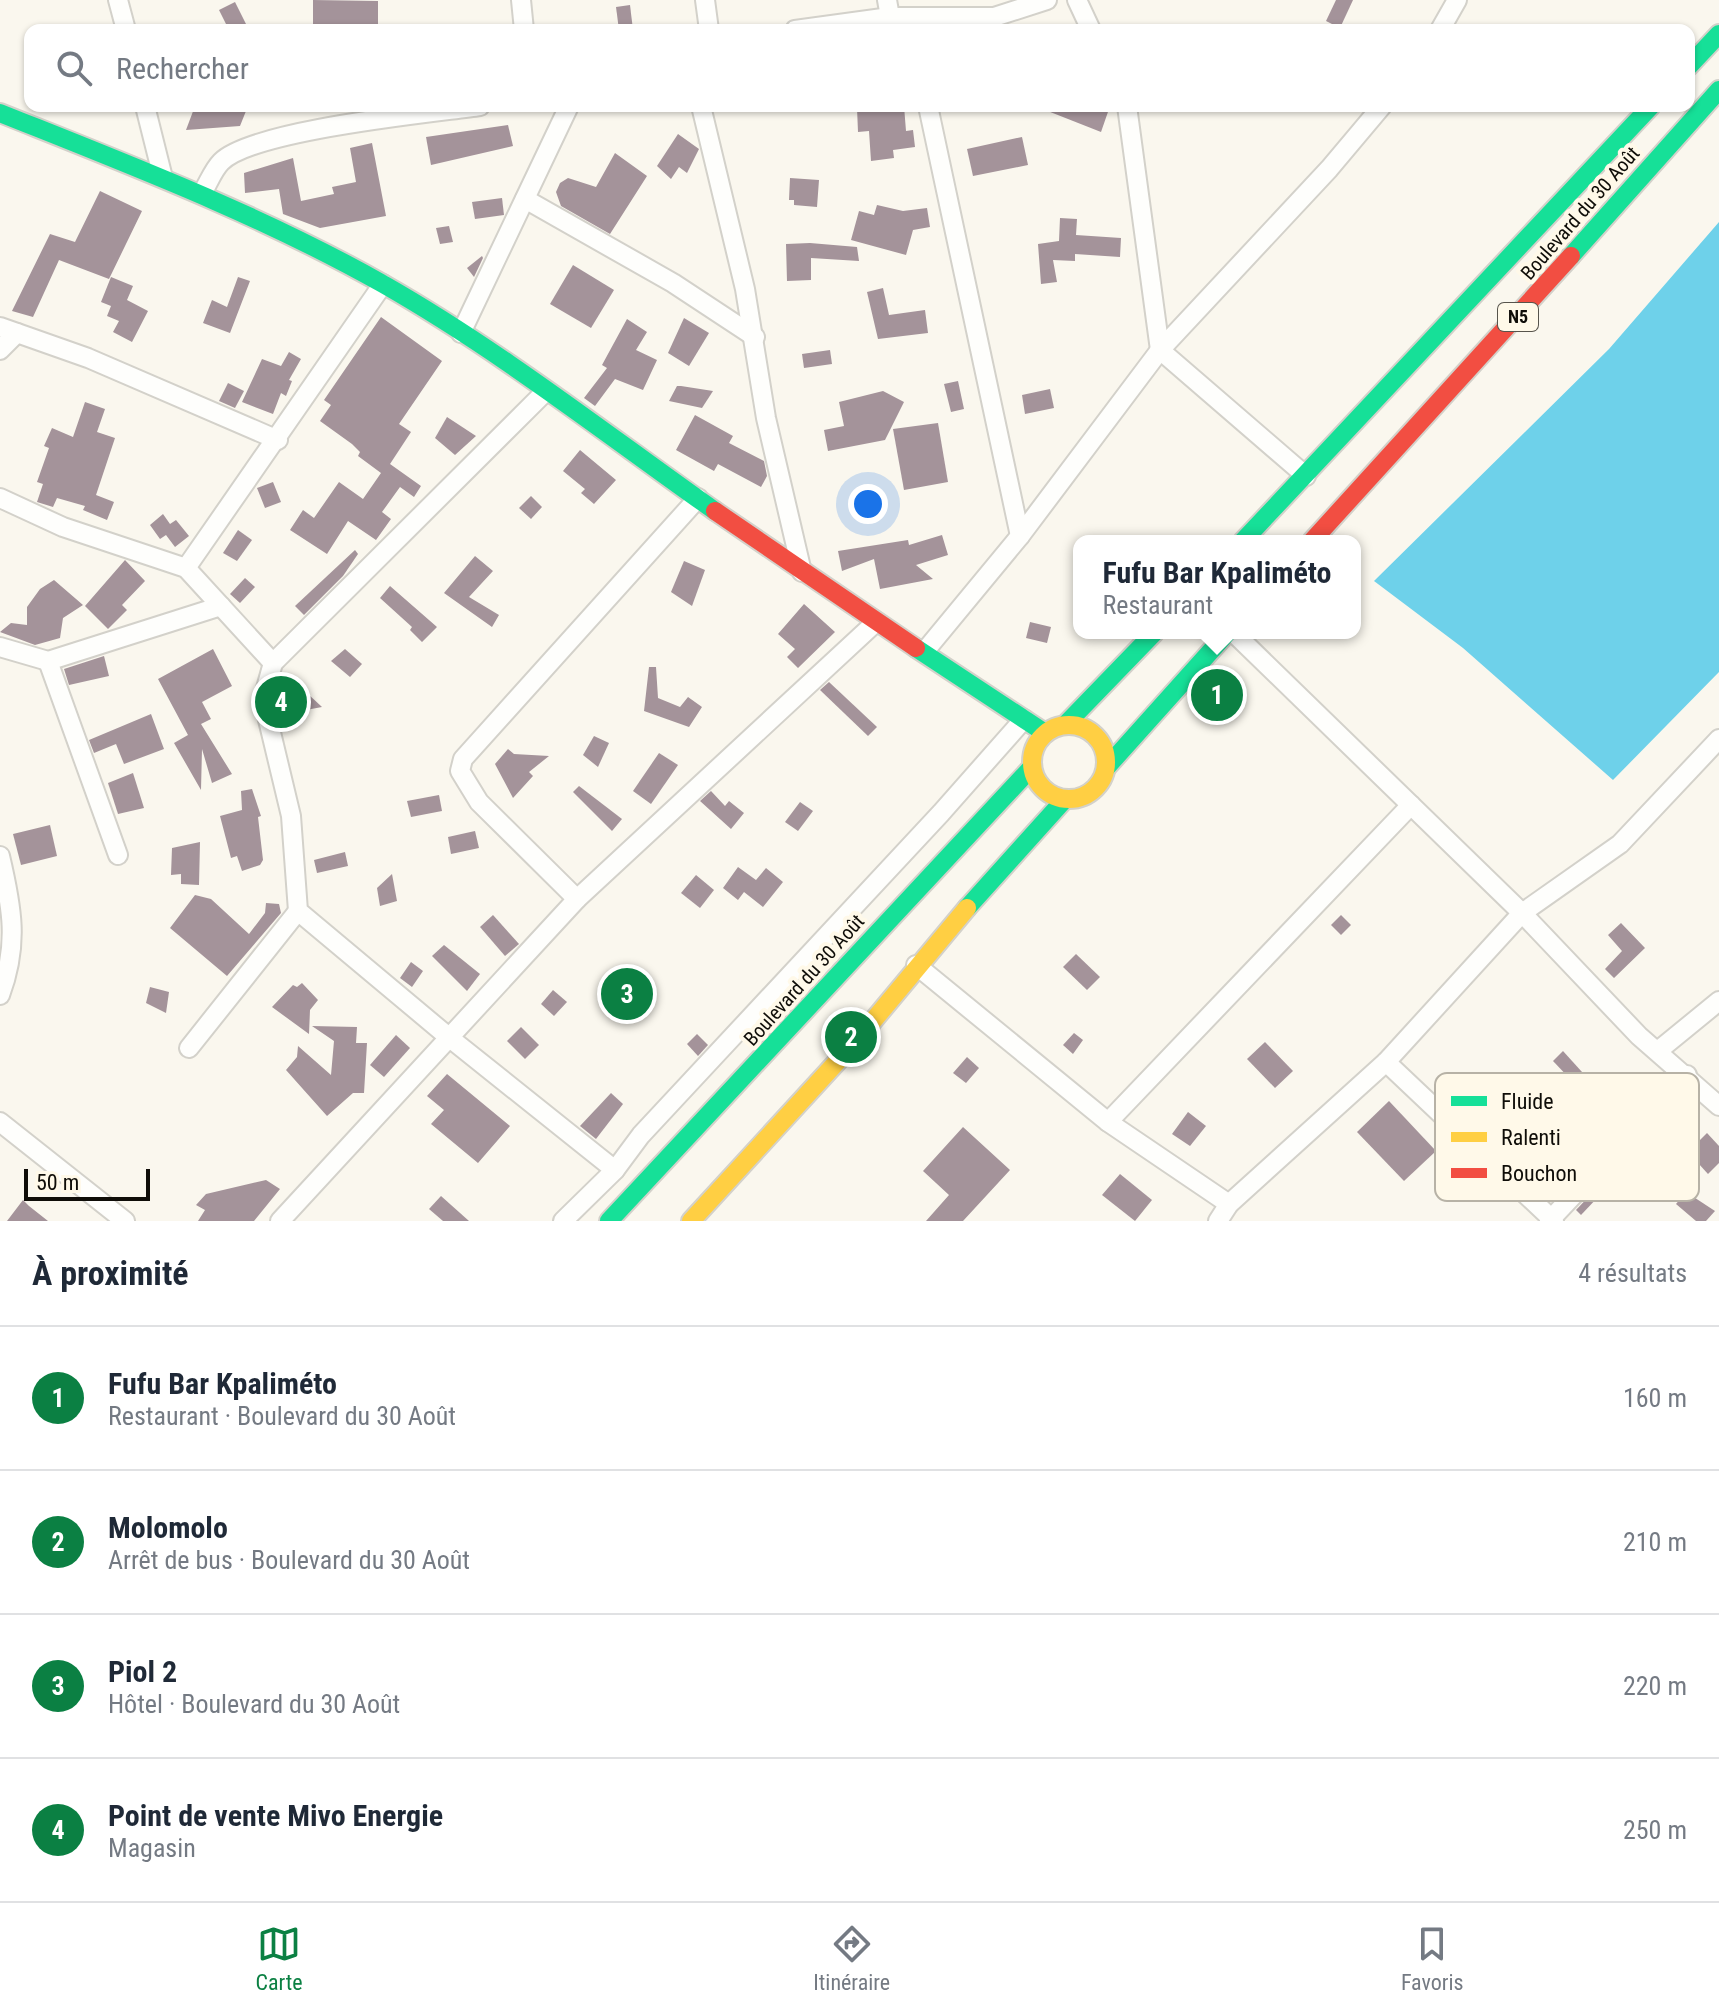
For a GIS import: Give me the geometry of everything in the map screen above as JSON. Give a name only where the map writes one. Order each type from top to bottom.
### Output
[{"type":"main road","points":[[1695,60],[1719,34]]},
{"type":"main road","name":"Boulevard du 30 Août","points":[[1318,535],[1504,332],[1719,90]]},
{"type":"main road","name":"Boulevard du 30 Août","points":[[1249,535],[1412,357],[1645,112]]},
{"type":"main road","points":[[0,113],[202,193],[383,284],[461,333],[802,572],[1045,733]]},
{"type":"main road","points":[[1148,639],[1066,724],[1045,733],[1032,755],[1032,767],[1044,790],[1065,799],[1076,799],[1096,788],[1106,768],[1222,639]]},
{"type":"main road","points":[[1066,724],[1088,729],[1097,737],[1106,757],[1106,768]]},
{"type":"main road","name":"Boulevard du 30 Août","points":[[609,1221],[1032,767]]},
{"type":"main road","points":[[691,1221],[857,1040],[916,965],[1065,799]]},
{"type":"street","points":[[118,0],[124,24]]},
{"type":"street","points":[[521,0],[523,24]]},
{"type":"street","points":[[705,0],[708,24]]},
{"type":"street","points":[[837,24],[892,16],[994,17],[1047,0]]},
{"type":"street","points":[[1077,0],[1088,24]]},
{"type":"street","points":[[1443,24],[1457,0]]},
{"type":"street","points":[[146,112],[163,178]]},
{"type":"street","points":[[202,193],[222,160],[259,144],[363,121],[444,112]]},
{"type":"street","points":[[461,333],[566,112]]},
{"type":"street","points":[[702,112],[755,337],[766,418],[802,572]]},
{"type":"street","points":[[929,112],[1020,536]]},
{"type":"street","points":[[1128,112],[1160,350],[1306,476]]},
{"type":"street","points":[[925,651],[1020,536],[1160,350],[1329,169],[1377,112]]},
{"type":"street","points":[[525,199],[673,283],[755,337]]},
{"type":"street","points":[[186,568],[278,440],[383,284]]},
{"type":"street","points":[[0,350],[8,330],[88,358],[278,440]]},
{"type":"street","points":[[189,1048],[298,911],[291,816],[263,699],[273,663],[545,392]]},
{"type":"street","points":[[0,498],[63,527],[186,568],[273,663]]},
{"type":"street","points":[[577,899],[479,802],[460,771],[463,759],[698,498]]},
{"type":"street","points":[[1,649],[48,661],[221,606]]},
{"type":"street","points":[[280,1221],[577,899],[876,622]]},
{"type":"street","points":[[1240,639],[1522,913],[1639,1036],[1685,1073]]},
{"type":"street","points":[[48,661],[118,855]]},
{"type":"street","points":[[563,1221],[615,1170],[641,1135],[941,813],[1024,719]]},
{"type":"street","points":[[1218,1221],[1229,1204],[1386,1062],[1522,913],[1620,844],[1719,739]]},
{"type":"street","points":[[1108,1122],[1411,805]]},
{"type":"street","points":[[0,856],[14,912],[0,995]]},
{"type":"street","points":[[298,911],[615,1170]]},
{"type":"street","points":[[916,965],[1108,1122],[1229,1204]]},
{"type":"street","points":[[1659,1050],[1719,1001]]},
{"type":"street","points":[[1386,1062],[1435,1109]]},
{"type":"street","points":[[1699,1087],[1719,1106]]},
{"type":"street","points":[[0,1122],[125,1221]]},
{"type":"street","points":[[1532,1201],[1552,1220],[1570,1201]]},
{"type":"water","points":[[1719,222],[1719,672],[1613,780],[1463,648],[1374,581],[1609,349]]},
{"type":"building","points":[[313,0],[378,1],[378,24],[313,24]]},
{"type":"building","points":[[1336,0],[1353,0],[1342,24],[1326,21]]},
{"type":"building","points":[[235,2],[246,24],[226,24],[219,10]]},
{"type":"building","points":[[630,5],[632,24],[618,24],[616,7]]},
{"type":"building","points":[[193,112],[246,112],[240,126],[186,130]]},
{"type":"building","points":[[857,112],[904,112],[906,131],[913,130],[915,147],[893,150],[894,158],[871,161],[869,131],[858,132]]},
{"type":"building","points":[[1050,112],[1108,112],[1101,132]]},
{"type":"building","points":[[508,125],[513,146],[431,165],[426,137]]},
{"type":"building","points":[[678,134],[699,149],[687,173],[679,167],[671,179],[657,166]]},
{"type":"building","points":[[1022,137],[1028,165],[973,176],[967,149]]},
{"type":"building","points":[[372,143],[386,216],[320,228],[283,214],[279,189],[245,193],[244,173],[293,158],[301,201],[334,194],[332,187],[356,182],[350,148]]},
{"type":"building","points":[[615,153],[647,176],[610,234],[561,206],[556,192],[560,183],[568,178],[596,187]]},
{"type":"building","points":[[790,178],[819,180],[817,207],[794,205],[794,200],[789,200]]},
{"type":"building","points":[[100,191],[142,211],[109,279],[59,260],[33,317],[12,311],[50,234],[75,242]]},
{"type":"building","points":[[502,198],[504,215],[475,219],[472,202]]},
{"type":"building","points":[[877,205],[903,211],[927,208],[930,227],[913,230],[906,255],[851,240],[859,211],[874,215]]},
{"type":"building","points":[[1060,218],[1077,219],[1076,235],[1121,238],[1120,257],[1075,254],[1075,261],[1053,260],[1057,282],[1041,284],[1038,244],[1059,241]]},
{"type":"building","points":[[449,226],[453,242],[440,244],[436,228]]},
{"type":"building","points":[[786,244],[857,247],[859,261],[811,258],[811,280],[787,281]]},
{"type":"building","points":[[483,258],[474,277],[467,268]]},
{"type":"building","points":[[573,265],[614,290],[591,328],[550,304]]},
{"type":"building","points":[[111,277],[133,286],[127,300],[148,311],[132,342],[113,332],[119,321],[107,316],[111,306],[101,302]]},
{"type":"building","points":[[238,277],[250,281],[230,333],[203,323],[212,300],[227,307]]},
{"type":"building","points":[[883,288],[889,315],[925,310],[928,333],[878,339],[867,292]]},
{"type":"building","points":[[381,317],[442,361],[399,424],[411,432],[390,464],[421,486],[414,497],[400,487],[382,512],[391,519],[376,540],[348,521],[327,554],[290,530],[303,510],[314,518],[339,482],[363,499],[381,473],[358,456],[360,452],[352,444],[320,421],[331,405],[324,400]]},
{"type":"building","points":[[684,318],[709,333],[689,366],[668,353]]},
{"type":"building","points":[[627,319],[647,332],[636,350],[657,360],[643,390],[615,379],[595,406],[584,398],[607,368],[602,365]]},
{"type":"building","points":[[830,350],[832,364],[804,368],[802,354]]},
{"type":"building","points":[[289,352],[301,359],[289,380],[292,381],[286,396],[281,393],[273,414],[242,402],[262,359],[281,366]]},
{"type":"building","points":[[958,381],[964,409],[951,412],[944,384]]},
{"type":"building","points":[[228,383],[244,391],[235,408],[219,401]]},
{"type":"building","points":[[677,386],[713,391],[702,408],[669,401]]},
{"type":"building","points":[[1050,389],[1054,408],[1025,414],[1022,395]]},
{"type":"building","points":[[883,391],[904,402],[885,440],[828,451],[824,430],[844,426],[839,402]]},
{"type":"building","points":[[85,402],[105,409],[97,432],[115,438],[96,495],[114,502],[107,520],[83,510],[85,506],[57,498],[53,507],[37,502],[43,484],[37,482],[49,448],[44,446],[52,428],[73,437]]},
{"type":"building","points":[[695,415],[733,436],[729,443],[764,461],[767,476],[761,487],[718,464],[714,471],[676,450]]},
{"type":"building","points":[[447,417],[476,436],[455,455],[435,438]]},
{"type":"building","points":[[938,423],[948,482],[904,490],[893,429]]},
{"type":"building","points":[[580,450],[616,480],[594,504],[581,493],[585,489],[563,471]]},
{"type":"building","points":[[273,482],[281,502],[265,508],[257,488]]},
{"type":"building","points":[[531,496],[542,507],[531,519],[519,508]]},
{"type":"building","points":[[163,514],[170,524],[176,520],[189,536],[175,547],[166,535],[160,539],[150,525]]},
{"type":"building","points":[[238,530],[252,540],[237,561],[223,553]]},
{"type":"building","points":[[942,535],[948,555],[916,565],[933,579],[880,589],[874,559],[842,571],[838,551],[908,540],[909,545]]},
{"type":"building","points":[[355,550],[358,554],[343,576],[304,615],[295,606]]},
{"type":"building","points":[[475,556],[493,571],[469,597],[499,615],[492,627],[444,593]]},
{"type":"building","points":[[125,560],[145,581],[122,605],[127,610],[108,629],[85,606]]},
{"type":"building","points":[[684,561],[705,570],[692,606],[671,592]]},
{"type":"building","points":[[245,578],[255,587],[240,603],[230,594]]},
{"type":"building","points":[[54,580],[83,605],[63,618],[60,638],[35,645],[0,632],[11,623],[27,625],[27,607],[40,589]]},
{"type":"building","points":[[390,586],[437,627],[422,642],[410,630],[412,627],[380,598]]},
{"type":"building","points":[[804,604],[835,632],[798,668],[787,657],[795,649],[778,634]]},
{"type":"building","points":[[1030,622],[1051,627],[1047,643],[1026,638]]},
{"type":"building","points":[[213,649],[232,686],[202,702],[211,719],[201,724],[232,774],[212,783],[202,749],[201,790],[174,743],[188,735],[158,679]]},
{"type":"building","points":[[345,649],[362,664],[350,677],[331,661]]},
{"type":"building","points":[[104,656],[109,676],[69,685],[64,669]]},
{"type":"building","points":[[649,667],[656,667],[658,698],[680,707],[688,697],[702,707],[689,727],[644,711]]},
{"type":"building","points":[[293,680],[322,707],[279,715],[276,698]]},
{"type":"building","points":[[829,682],[877,727],[868,736],[820,690]]},
{"type":"building","points":[[151,714],[164,749],[124,764],[116,744],[94,753],[89,740]]},
{"type":"building","points":[[594,736],[609,743],[598,767],[583,755]]},
{"type":"building","points":[[508,749],[514,754],[549,756],[529,772],[533,776],[513,798],[495,764]]},
{"type":"building","points":[[659,753],[678,765],[651,804],[633,791]]},
{"type":"building","points":[[133,773],[144,808],[118,814],[108,783]]},
{"type":"building","points":[[579,786],[622,819],[612,831],[573,792]]},
{"type":"building","points":[[252,789],[261,816],[258,817],[263,860],[260,865],[242,871],[237,856],[231,858],[220,816],[242,810],[241,791]]},
{"type":"building","points":[[711,791],[725,806],[729,801],[744,813],[731,829],[700,801]]},
{"type":"building","points":[[439,795],[442,811],[411,817],[407,801]]},
{"type":"building","points":[[800,802],[813,811],[798,831],[785,822]]},
{"type":"building","points":[[50,825],[57,856],[21,865],[13,834]]},
{"type":"building","points":[[475,831],[479,848],[451,854],[448,837]]},
{"type":"building","points":[[200,842],[199,885],[181,884],[181,874],[171,875],[172,848]]},
{"type":"building","points":[[345,852],[348,866],[317,873],[314,860]]},
{"type":"building","points":[[738,867],[756,880],[766,868],[783,882],[763,907],[744,892],[738,900],[723,888]]},
{"type":"building","points":[[392,874],[397,901],[380,906],[377,888]]},
{"type":"building","points":[[696,875],[714,890],[700,908],[681,893]]},
{"type":"building","points":[[195,895],[211,899],[249,934],[265,913],[266,903],[279,904],[281,913],[227,976],[170,928]]},
{"type":"building","points":[[493,915],[519,944],[505,956],[480,927]]},
{"type":"building","points":[[1341,915],[1351,925],[1341,935],[1331,925]]},
{"type":"building","points":[[1621,923],[1645,948],[1614,978],[1605,969],[1622,951],[1608,935]]},
{"type":"building","points":[[444,945],[480,974],[467,991],[432,956]]},
{"type":"building","points":[[1076,954],[1100,977],[1087,990],[1063,967]]},
{"type":"building","points":[[411,962],[423,971],[412,987],[400,978]]},
{"type":"building","points":[[302,983],[318,1000],[310,1010],[309,1034],[272,1007],[293,985],[297,987]]},
{"type":"building","points":[[150,987],[169,992],[166,1013],[146,1003]]},
{"type":"building","points":[[553,990],[567,1002],[554,1016],[541,1004]]},
{"type":"building","points":[[312,1026],[357,1027],[356,1043],[367,1043],[364,1093],[353,1093],[327,1116],[286,1070],[297,1057],[298,1046],[331,1075],[334,1041]]},
{"type":"building","points":[[521,1027],[539,1045],[525,1059],[507,1041]]},
{"type":"building","points":[[1074,1033],[1083,1040],[1073,1054],[1063,1045]]},
{"type":"building","points":[[697,1034],[708,1045],[698,1056],[687,1044]]},
{"type":"building","points":[[396,1035],[410,1048],[384,1077],[370,1065]]},
{"type":"building","points":[[1265,1042],[1293,1071],[1275,1088],[1247,1059]]},
{"type":"building","points":[[1563,1051],[1582,1072],[1564,1073],[1553,1061]]},
{"type":"building","points":[[967,1057],[979,1068],[966,1083],[953,1073]]},
{"type":"building","points":[[447,1074],[510,1126],[478,1163],[431,1124],[444,1110],[427,1096]]},
{"type":"building","points":[[611,1093],[623,1104],[596,1139],[580,1126]]},
{"type":"building","points":[[1389,1101],[1435,1152],[1404,1181],[1357,1132]]},
{"type":"building","points":[[1188,1112],[1206,1126],[1190,1146],[1172,1134]]},
{"type":"building","points":[[963,1127],[1010,1170],[963,1221],[926,1221],[949,1195],[923,1171]]},
{"type":"building","points":[[1707,1133],[1719,1146],[1719,1163],[1708,1174],[1699,1164],[1699,1141]]},
{"type":"building","points":[[1120,1174],[1152,1200],[1135,1221],[1102,1195]]},
{"type":"building","points":[[266,1180],[280,1189],[254,1221],[198,1221],[205,1210],[196,1205],[206,1194]]},
{"type":"building","points":[[441,1196],[469,1221],[443,1221],[429,1209]]},
{"type":"building","points":[[23,1200],[29,1206],[48,1221],[7,1221]]},
{"type":"building","points":[[1585,1201],[1594,1201],[1581,1215],[1576,1210]]},
{"type":"building","points":[[1678,1201],[1699,1201],[1715,1211],[1706,1221],[1696,1221],[1676,1204]]},
{"type":"traffic: fast","points":[[1695,60],[1719,34]]},
{"type":"traffic: fast","points":[[1571,256],[1719,90]]},
{"type":"traffic: fast","points":[[1249,535],[1645,112]]},
{"type":"traffic: fast","points":[[0,113],[242,213],[383,284],[468,336],[715,511]]},
{"type":"traffic: fast","points":[[1066,724],[1148,639]]},
{"type":"traffic: fast","points":[[1106,768],[1222,639]]},
{"type":"traffic: fast","points":[[916,648],[1045,733]]},
{"type":"traffic: fast","points":[[609,1221],[1032,767]]},
{"type":"traffic: fast","points":[[967,908],[1065,799]]},
{"type":"traffic: slow","points":[[1062,725],[1076,725],[1090,731],[1100,741],[1106,762],[1100,783],[1090,793],[1076,799],[1062,799],[1048,793],[1038,783],[1032,769],[1032,755],[1038,741],[1048,731],[1062,725]]},
{"type":"traffic: slow","points":[[691,1221],[857,1040],[967,908]]},
{"type":"traffic: jam","points":[[1317,535],[1571,256]]},
{"type":"traffic: jam","points":[[715,511],[916,648]]},
{"type":"place","name":"Fufu Bar Kpaliméto","points":[[1217,695]]},
{"type":"place","name":"Point de vente Mivo Energie","points":[[281,702]]},
{"type":"place","name":"Piol 2","points":[[627,994]]},
{"type":"place","name":"Molomolo","points":[[851,1037]]}]
